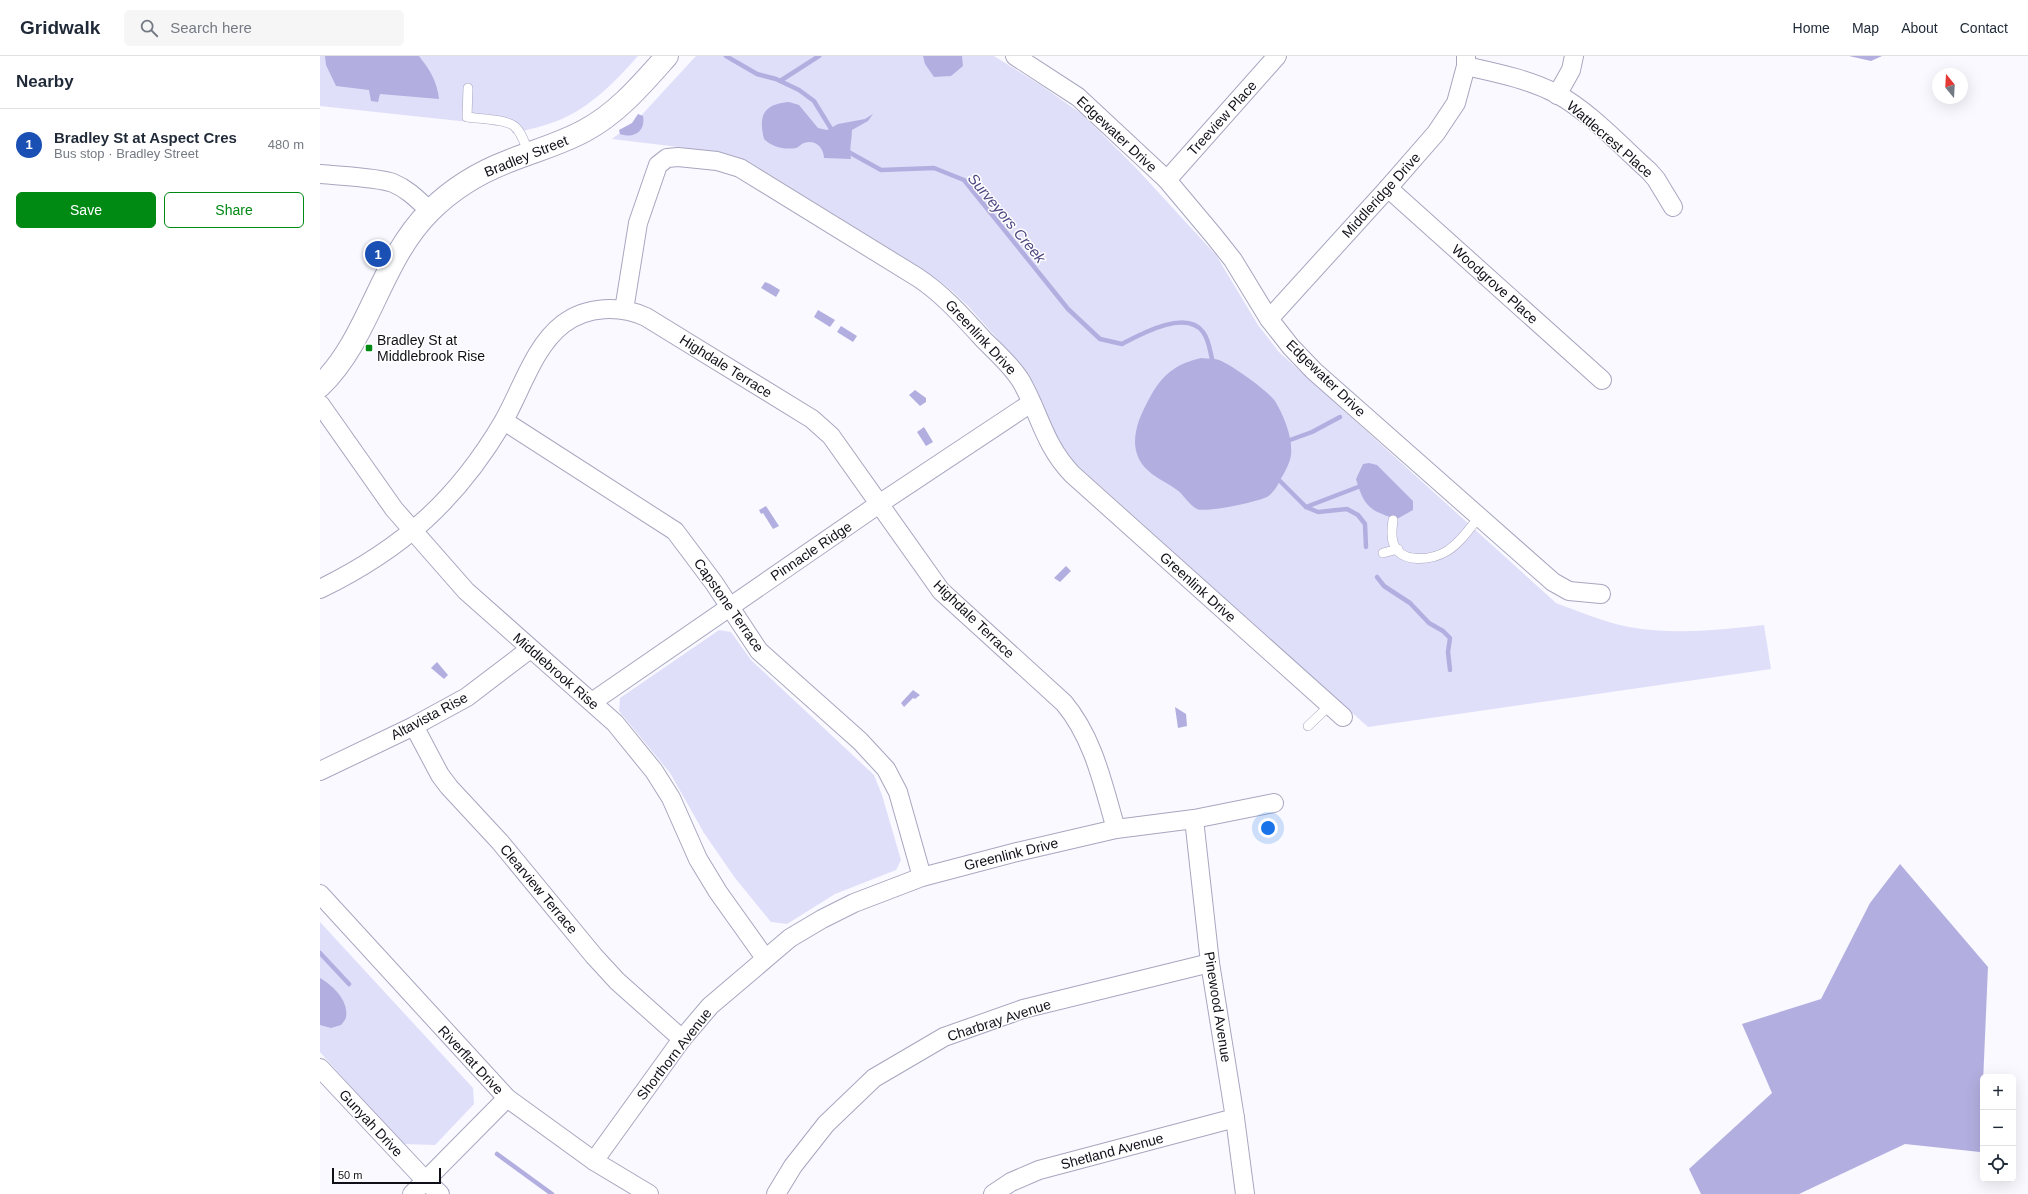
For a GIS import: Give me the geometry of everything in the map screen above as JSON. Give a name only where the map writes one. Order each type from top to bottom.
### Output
[{"type":"street","name":"Edgewater Drive","points":[[1015,56],[1078,97],[1166,180],[1233,260],[1269,319],[1291,348],[1314,371],[1559,587],[1569,591],[1601,594]]},
{"type":"street","name":"Treeview Place","points":[[1166,180],[1277,56]]},
{"type":"street","points":[[1557,95],[1571,70],[1574,56]]},
{"type":"street","name":"Bradley Street","points":[[320,386],[347,354],[366,320],[397,254],[409,236],[430,211],[454,191],[478,175],[560,143],[600,121],[628,99],[662,61]]},
{"type":"street","name":"Wattlecrest Place","points":[[1466,61],[1527,82],[1557,95],[1579,110],[1649,171],[1673,207]]},
{"type":"street","name":"Middleridge Drive","points":[[1269,319],[1436,133],[1456,102],[1466,61]]},
{"type":"street","name":"Greenlink Drive","points":[[624,310],[638,223],[658,165],[667,158],[678,157],[723,162],[740,168],[911,273],[934,289],[953,306],[1020,380],[1048,442],[1063,465],[1337,711]]},
{"type":"street","points":[[320,174],[388,182],[400,186],[430,211]]},
{"type":"street","name":"Woodgrove Place","points":[[1388,188],[1602,380]]},
{"type":"street","name":"Highdale Terrace","points":[[320,589],[355,571],[413,532],[439,508],[471,471],[504,421],[540,351],[547,340],[562,324],[590,312],[609,309],[624,310],[646,317],[818,424],[837,444],[941,591],[1064,703],[1077,721],[1097,759],[1116,829]]},
{"type":"street","name":"Pinnacle Ridge","points":[[592,702],[879,504],[1031,403]]},
{"type":"street","name":"Middlebrook Rise","points":[[320,404],[413,532],[466,591],[615,723],[664,784],[698,859],[718,892],[765,958]]},
{"type":"street","name":"Capstone Terrace","points":[[504,421],[675,531],[688,547],[759,651],[860,741],[886,769],[898,792],[922,877]]},
{"type":"street","name":"Altavista Rise","points":[[320,771],[414,726],[467,697],[530,649]]},
{"type":"street","name":"Clearview Terrace","points":[[414,726],[440,776],[448,787],[500,842],[608,971],[682,1039]]},
{"type":"street","name":"Greenlink Drive","points":[[765,958],[790,938],[822,919],[861,900],[922,877],[1017,852],[1116,829],[1194,819],[1274,803]]},
{"type":"street","name":"Pinewood Avenue","points":[[1194,819],[1210,963],[1235,1118],[1244,1194]]},
{"type":"street","name":"Riverflat Drive","points":[[320,894],[507,1098],[594,1161],[649,1194]]},
{"type":"street","name":"Shorthorn Avenue","points":[[594,1161],[682,1039],[710,1006],[765,958]]},
{"type":"street","name":"Charbray Avenue","points":[[776,1194],[793,1166],[826,1124],[874,1078],[944,1037],[1023,1009],[1210,963]]},
{"type":"street","name":"Gunyah Drive","points":[[320,1068],[425,1180],[440,1194]]},
{"type":"street","points":[[412,1194],[507,1098]]},
{"type":"street","name":"Shetland Avenue","points":[[993,1194],[1011,1182],[1040,1170],[1235,1118]]},
{"type":"lane","points":[[468,88],[467,117],[500,121],[514,126],[522,136],[529,154]]},
{"type":"lane","points":[[1393,520],[1392,540],[1398,549],[1409,556],[1421,560],[1438,555],[1448,550],[1458,542],[1480,517]]},
{"type":"lane","points":[[1383,553],[1398,549]]},
{"type":"lane","points":[[1308,726],[1337,711]]},
{"type":"shaded area","points":[[320,56],[638,56],[611,85],[591,102],[569,116],[513,134],[511,129],[506,126],[320,106]]},
{"type":"shaded area","points":[[696,56],[994,56],[1042,86],[1083,115],[1136,168],[1216,255],[1258,325],[1279,352],[1556,603],[1629,627],[1663,631],[1730,629],[1764,625],[1771,669],[1368,727],[1075,463],[1065,451],[1057,437],[1034,384],[1026,371],[970,308],[937,279],[756,166],[737,157],[720,152],[612,139],[637,120]]},
{"type":"shaded area","points":[[719,630],[731,632],[751,660],[874,775],[882,795],[901,860],[896,870],[835,894],[787,924],[771,922],[735,878],[704,833],[670,773],[619,711],[620,698]]},
{"type":"shaded area","points":[[320,922],[473,1088],[474,1104],[435,1145],[402,1144],[320,1052]]},
{"type":"water","points":[[325,56],[419,56],[432,76],[437,87],[439,99],[380,94],[378,102],[371,101],[369,90],[336,86],[326,65]]},
{"type":"water","points":[[923,56],[962,56],[963,66],[951,76],[934,77],[925,64]]},
{"type":"water","points":[[1849,56],[1882,56],[1871,61]]},
{"type":"water","points":[[789,102],[799,105],[818,128],[827,130],[838,124],[865,119],[873,114],[868,121],[852,130],[850,152],[851,159],[824,158],[821,148],[812,142],[804,143],[796,148],[787,149],[774,146],[764,139],[762,123],[765,112],[774,105]]},
{"type":"water","points":[[638,114],[643,116],[643,126],[641,130],[630,135],[620,134],[619,130],[632,123]]},
{"type":"water","points":[[765,282],[780,290],[776,297],[761,288]]},
{"type":"water","points":[[818,310],[835,320],[830,327],[814,317]]},
{"type":"water","points":[[841,326],[857,336],[853,342],[837,332]]},
{"type":"water","points":[[1201,358],[1219,360],[1240,372],[1271,396],[1282,413],[1291,442],[1291,455],[1288,465],[1278,485],[1267,497],[1253,502],[1210,510],[1197,509],[1191,505],[1177,490],[1152,474],[1138,457],[1135,448],[1137,428],[1144,409],[1159,383],[1177,367],[1192,360]]},
{"type":"water","points":[[915,390],[926,398],[926,402],[920,406],[909,395]]},
{"type":"water","points":[[924,427],[933,442],[926,446],[917,432]]},
{"type":"water","points":[[1369,463],[1377,465],[1413,501],[1413,510],[1397,519],[1374,510],[1365,502],[1356,479],[1363,464]]},
{"type":"water","points":[[766,506],[779,526],[773,529],[763,513],[761,514],[759,510]]},
{"type":"water","points":[[1066,566],[1071,571],[1060,582],[1054,578]]},
{"type":"water","points":[[437,662],[448,675],[444,679],[431,668]]},
{"type":"water","points":[[913,690],[920,695],[915,699],[913,698],[904,707],[901,703]]},
{"type":"water","points":[[1175,707],[1186,714],[1187,726],[1178,728]]},
{"type":"water","points":[[1900,864],[1988,967],[1983,1074],[1980,1074],[1980,1152],[1905,1144],[1799,1194],[1701,1194],[1689,1169],[1772,1093],[1742,1024],[1821,999],[1870,903]]},
{"type":"water","points":[[320,978],[339,994],[345,1005],[346,1018],[341,1025],[331,1028],[320,1025]]},
{"type":"waterway","name":"Surveyors Creek","points":[[726,56],[757,74],[776,79],[799,90],[814,101],[833,132]]},
{"type":"waterway","points":[[780,81],[819,56]]},
{"type":"waterway","name":"Surveyors Creek","points":[[845,150],[881,170],[934,168],[964,180],[1068,309],[1100,339],[1122,344],[1163,326],[1175,323],[1186,323],[1195,326],[1203,332],[1208,342],[1212,359]]},
{"type":"waterway","points":[[1290,440],[1312,432],[1340,417]]},
{"type":"waterway","points":[[1280,481],[1306,507],[1318,512],[1347,509],[1358,515],[1365,524],[1366,547]]},
{"type":"waterway","points":[[1306,507],[1358,487]]},
{"type":"waterway","points":[[1377,577],[1384,586],[1410,603],[1429,623],[1443,631],[1450,638],[1448,652],[1450,670]]},
{"type":"waterway","points":[[320,953],[349,984]]},
{"type":"waterway","points":[[497,1154],[552,1194]]},
{"type":"place","name":"Bradley St at Aspect Cres","points":[[378,254]]},
{"type":"place","name":"Bradley St at Middlebrook Rise","points":[[369,348]]}]
